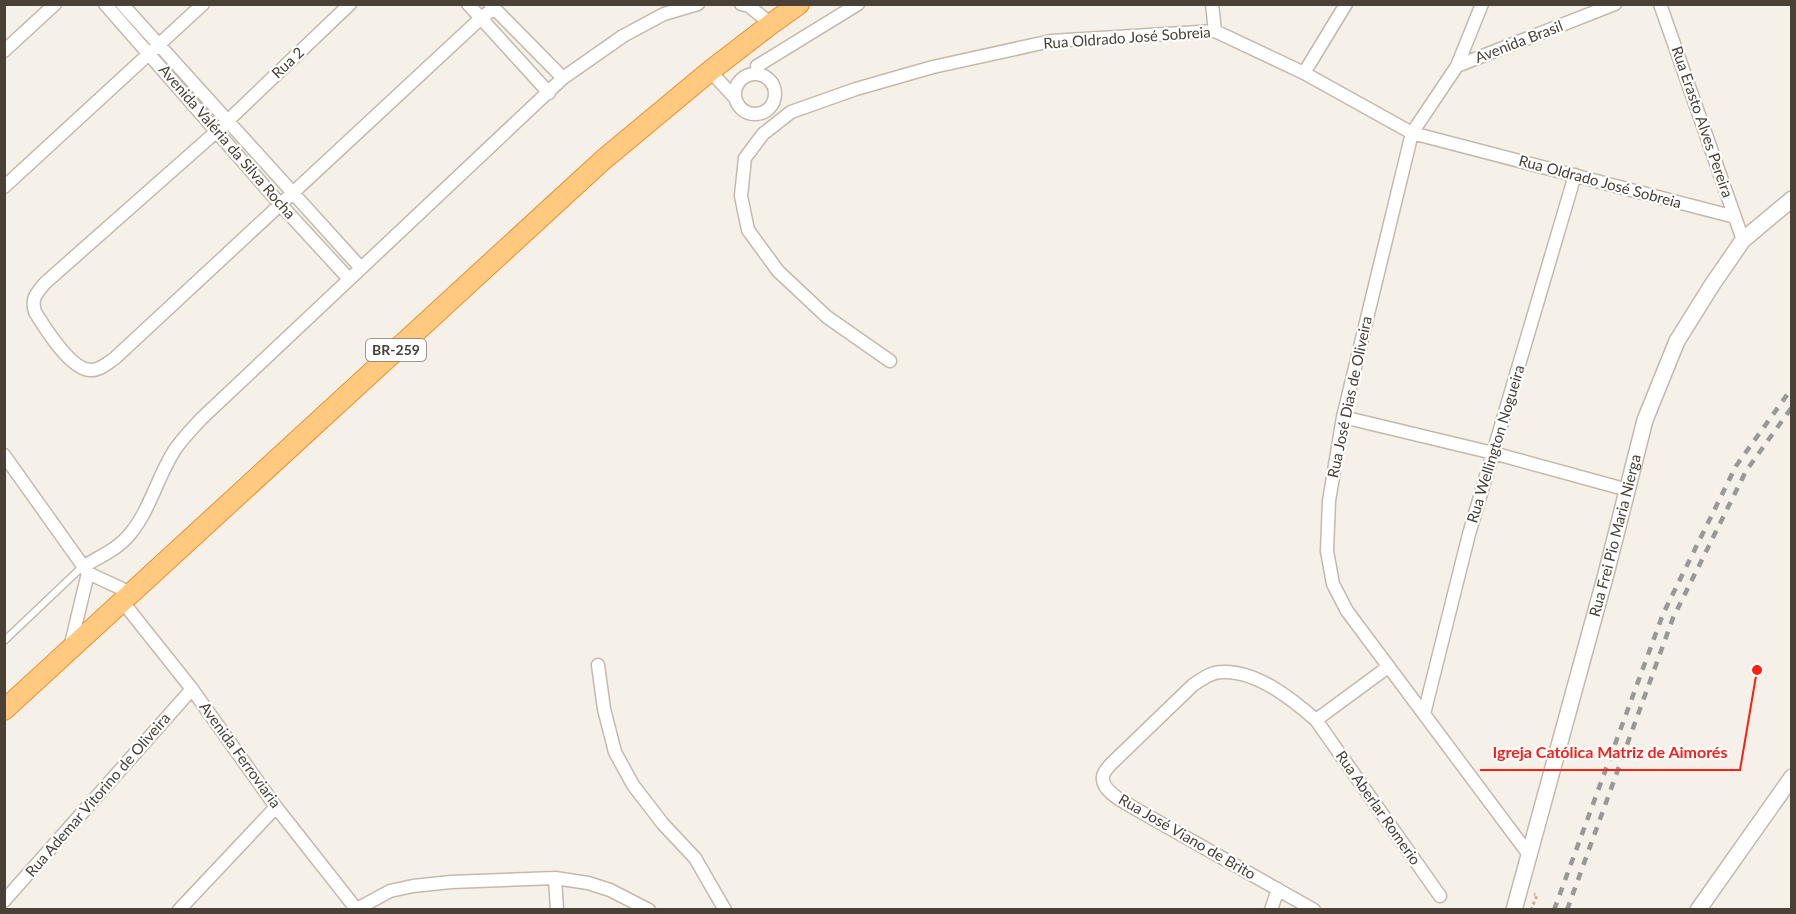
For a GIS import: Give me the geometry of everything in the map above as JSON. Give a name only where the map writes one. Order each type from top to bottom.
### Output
[{"type":"highway","name":"BR-259","points":[[4,710],[603,160],[784,12]]},
{"type":"street","points":[[4,51],[55,4]]},
{"type":"street","name":"Avenida Valéria da Silva Rocha","points":[[105,4],[280,204],[349,279]]},
{"type":"street","name":"Avenida Valéria da Silva Rocha","points":[[122,4],[360,267]]},
{"type":"street","points":[[4,187],[203,4]]},
{"type":"street","name":"Rua 2","points":[[280,204],[115,358],[101,367],[91,371],[72,362],[35,312],[32,302],[45,283],[216,131],[350,4]]},
{"type":"street","points":[[468,4],[549,93]]},
{"type":"street","points":[[69,651],[86,570],[129,536],[142,516],[175,450],[201,419],[563,78],[623,36],[664,14],[698,4]]},
{"type":"street","points":[[741,4],[784,12]]},
{"type":"street","points":[[735,98],[740,80],[760,71],[858,4]]},
{"type":"street","points":[[1212,4],[1215,31]]},
{"type":"street","points":[[1304,73],[1346,4]]},
{"type":"street","name":"Rua José Dias de Oliveira","points":[[1482,4],[1457,66],[1412,133],[1343,417],[1329,501],[1327,551],[1333,584],[1342,602],[1530,856]]},
{"type":"street","name":"Avenida Brasil","points":[[1457,66],[1615,4]]},
{"type":"street","name":"Rua Erasto Alves Pereira","points":[[1660,4],[1743,240]]},
{"type":"street","points":[[280,204],[492,6],[563,78]]},
{"type":"street","name":"Rua Oldrado José Sobreia","points":[[890,361],[827,317],[777,271],[748,230],[741,196],[744,158],[763,134],[791,112],[933,67],[1051,41],[1215,31],[1304,73],[1412,133],[1735,217]]},
{"type":"street","points":[[741,48],[760,71],[770,79],[776,92],[791,112]]},
{"type":"street","points":[[711,70],[763,134]]},
{"type":"street","points":[[747,113],[767,111],[775,99],[776,92]]},
{"type":"street","name":"Rua Wellington Nogueira","points":[[1424,714],[1469,534],[1575,175]]},
{"type":"street","name":"Rua Frei Pio Maria Nierga","points":[[1515,909],[1645,420],[1677,341],[1712,285],[1743,240],[1791,199]]},
{"type":"street","points":[[1343,417],[1493,453],[1628,490]]},
{"type":"street","points":[[4,454],[86,570],[127,597]]},
{"type":"street","name":"Avenida Ferroviaria","points":[[127,597],[276,807],[357,909]]},
{"type":"street","points":[[598,665],[604,709],[615,752],[633,785],[663,824],[695,858],[725,909]]},
{"type":"street","points":[[1316,720],[1388,667]]},
{"type":"street","name":"Rua José Viano de Brito","points":[[1278,889],[1118,799],[1104,783],[1103,778],[1111,764],[1193,685],[1208,675],[1221,672],[1237,673],[1265,683],[1295,701],[1316,720]]},
{"type":"street","name":"Rua Ademar Vitorino de Oliveira","points":[[4,901],[192,689]]},
{"type":"street","name":"Rua Aberlar Romerio","points":[[1316,720],[1440,896]]},
{"type":"street","points":[[1698,909],[1788,787]]},
{"type":"street","points":[[179,909],[276,807]]},
{"type":"street","points":[[555,878],[557,909]]},
{"type":"street","points":[[357,909],[390,891],[412,886],[451,882],[555,878],[588,883],[610,890],[649,909]]},
{"type":"street","points":[[1271,909],[1278,889],[1314,909]]},
{"type":"lane","points":[[4,641],[86,570]]},
{"type":"path","points":[[1531,909],[1537,895]]},
{"type":"railway","points":[[1554,910],[1663,614],[1736,466],[1792,388]]},
{"type":"railway","points":[[1567,910],[1673,618],[1746,471],[1792,407]]},
{"type":"place","name":"Igreja Católica Matriz de Aimorés","points":[[1757,670]]}]
